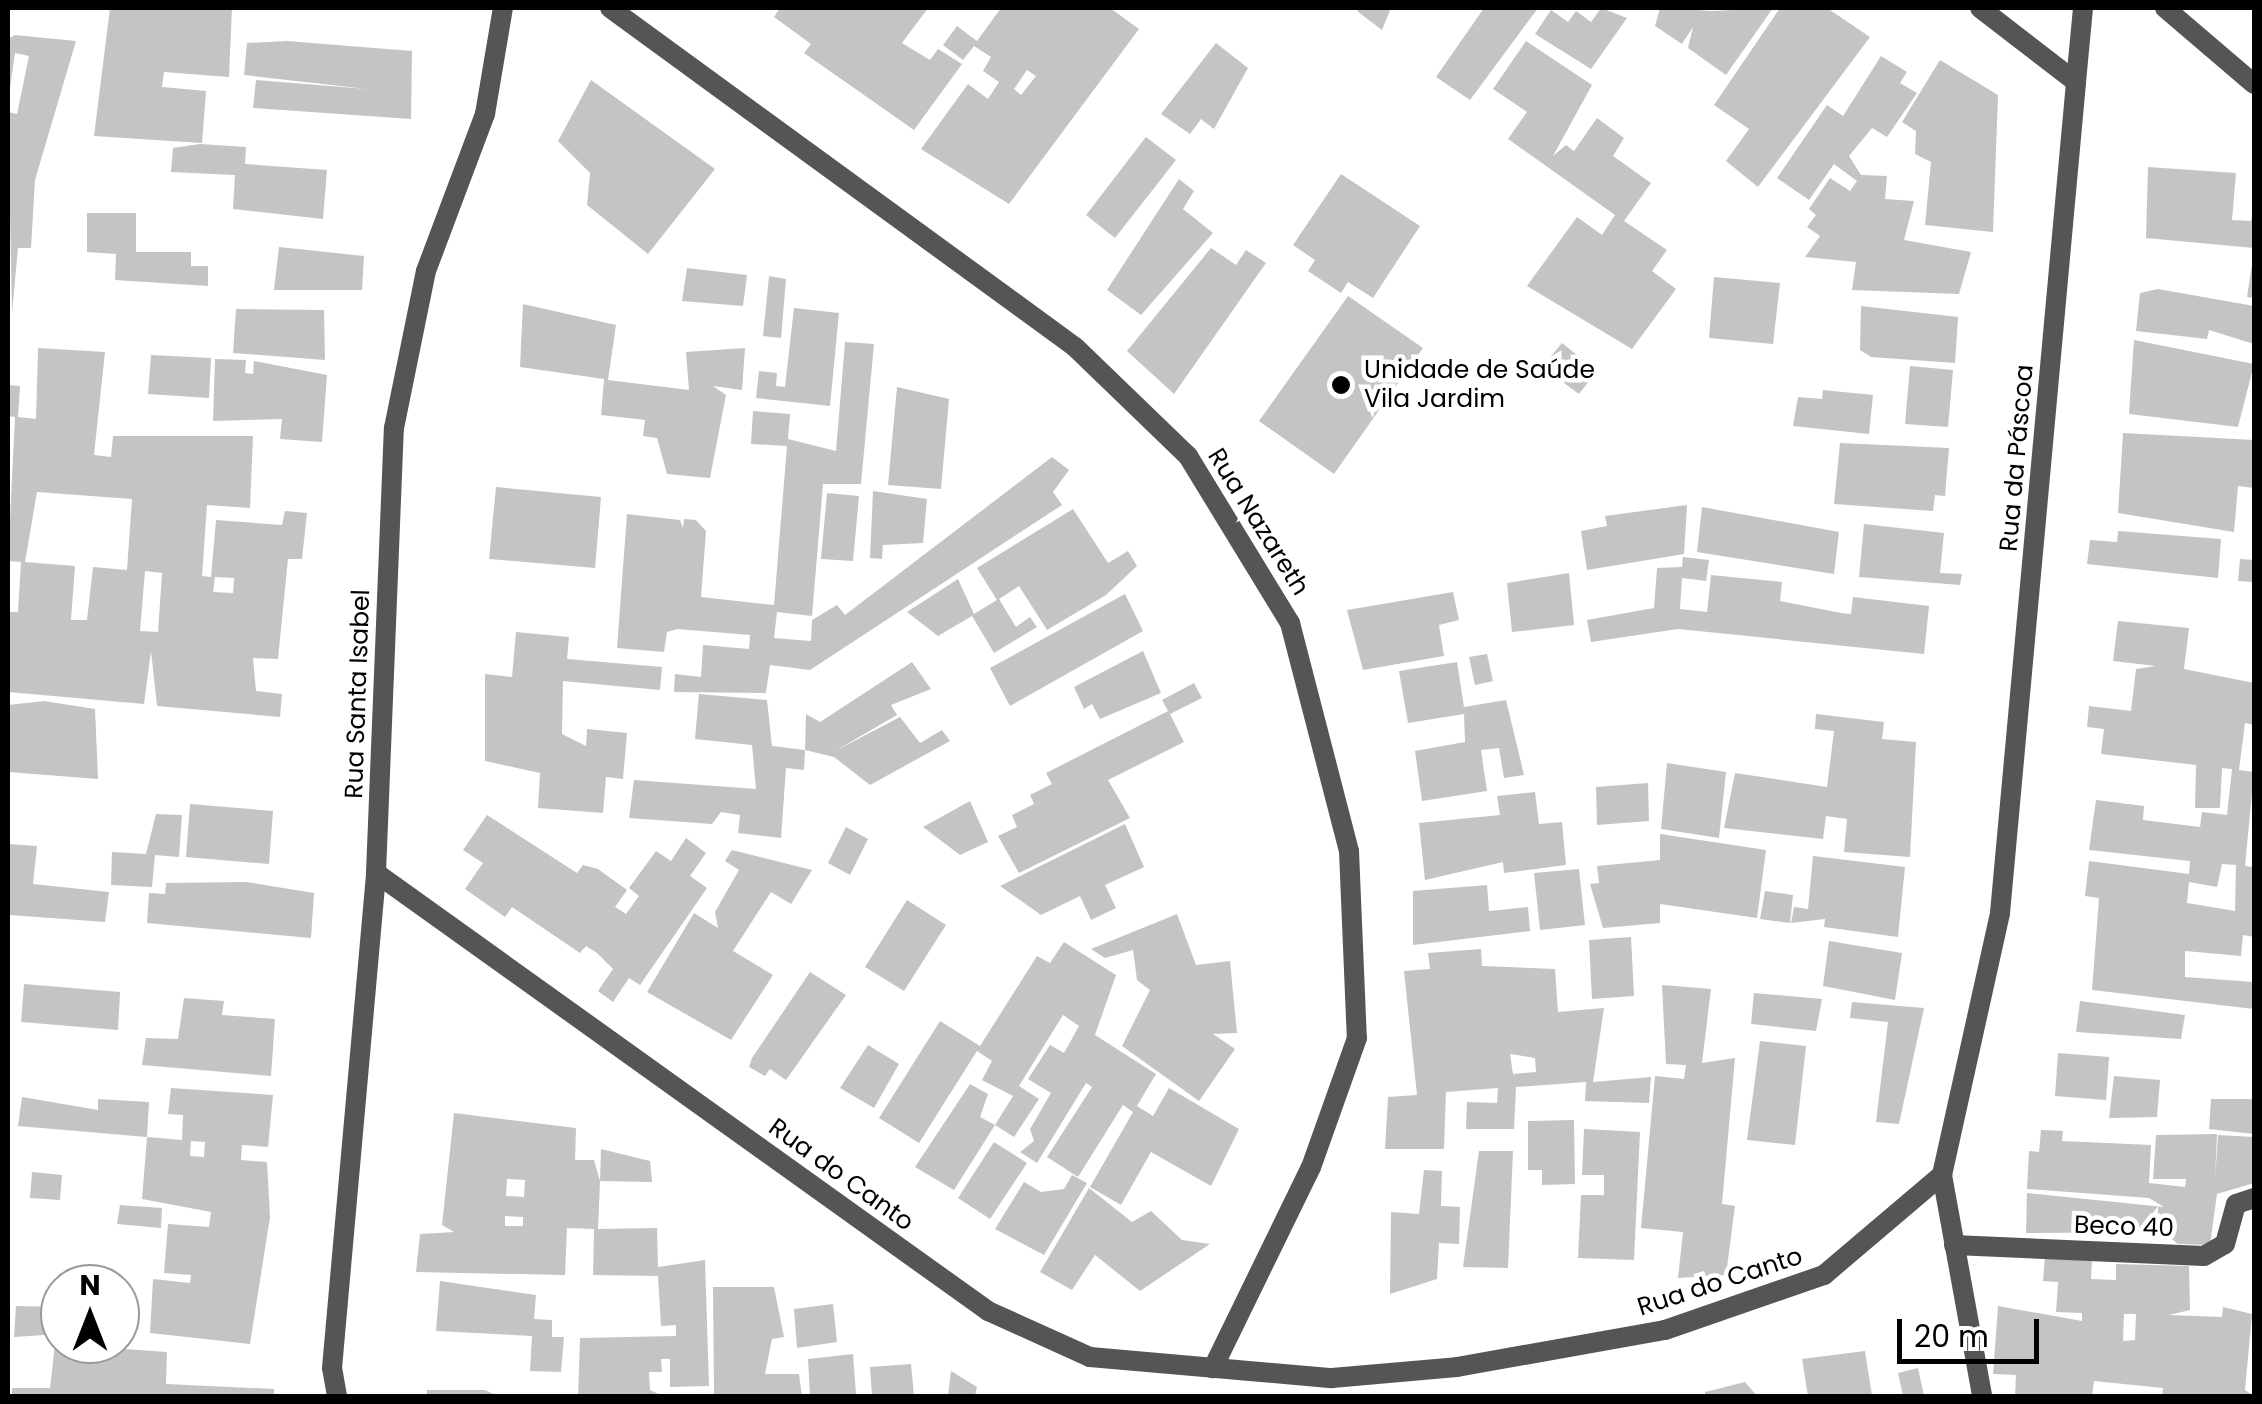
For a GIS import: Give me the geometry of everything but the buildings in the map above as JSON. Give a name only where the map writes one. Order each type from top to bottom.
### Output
[{"type":"street","name":"Rua Santa Isabel","points":[[337,1396],[332,1368],[376,873],[394,428],[426,272],[484,114],[504,8]]},
{"type":"street","name":"Rua Nazareth","points":[[610,8],[1074,347],[1188,456],[1290,623],[1349,851],[1358,1038],[1311,1167],[1213,1368]]},
{"type":"street","points":[[1980,8],[2076,82]]},
{"type":"street","name":"Rua da Páscoa","points":[[1942,1176],[2000,913],[2082,8]]},
{"type":"street","points":[[2165,8],[2254,84]]},
{"type":"street","name":"Rua do Canto","points":[[376,873],[988,1311],[1090,1357],[1213,1368],[1333,1387],[1665,1330],[1824,1274],[1942,1176]]},
{"type":"street","points":[[1942,1176],[1982,1396]]},
{"type":"street","name":"Beco 40","points":[[1954,1245],[2204,1256],[2225,1244],[2236,1204],[2254,1198]]},
{"type":"place","name":"Unidade de Saúde Vila Jardim","points":[[1341,385]]}]
